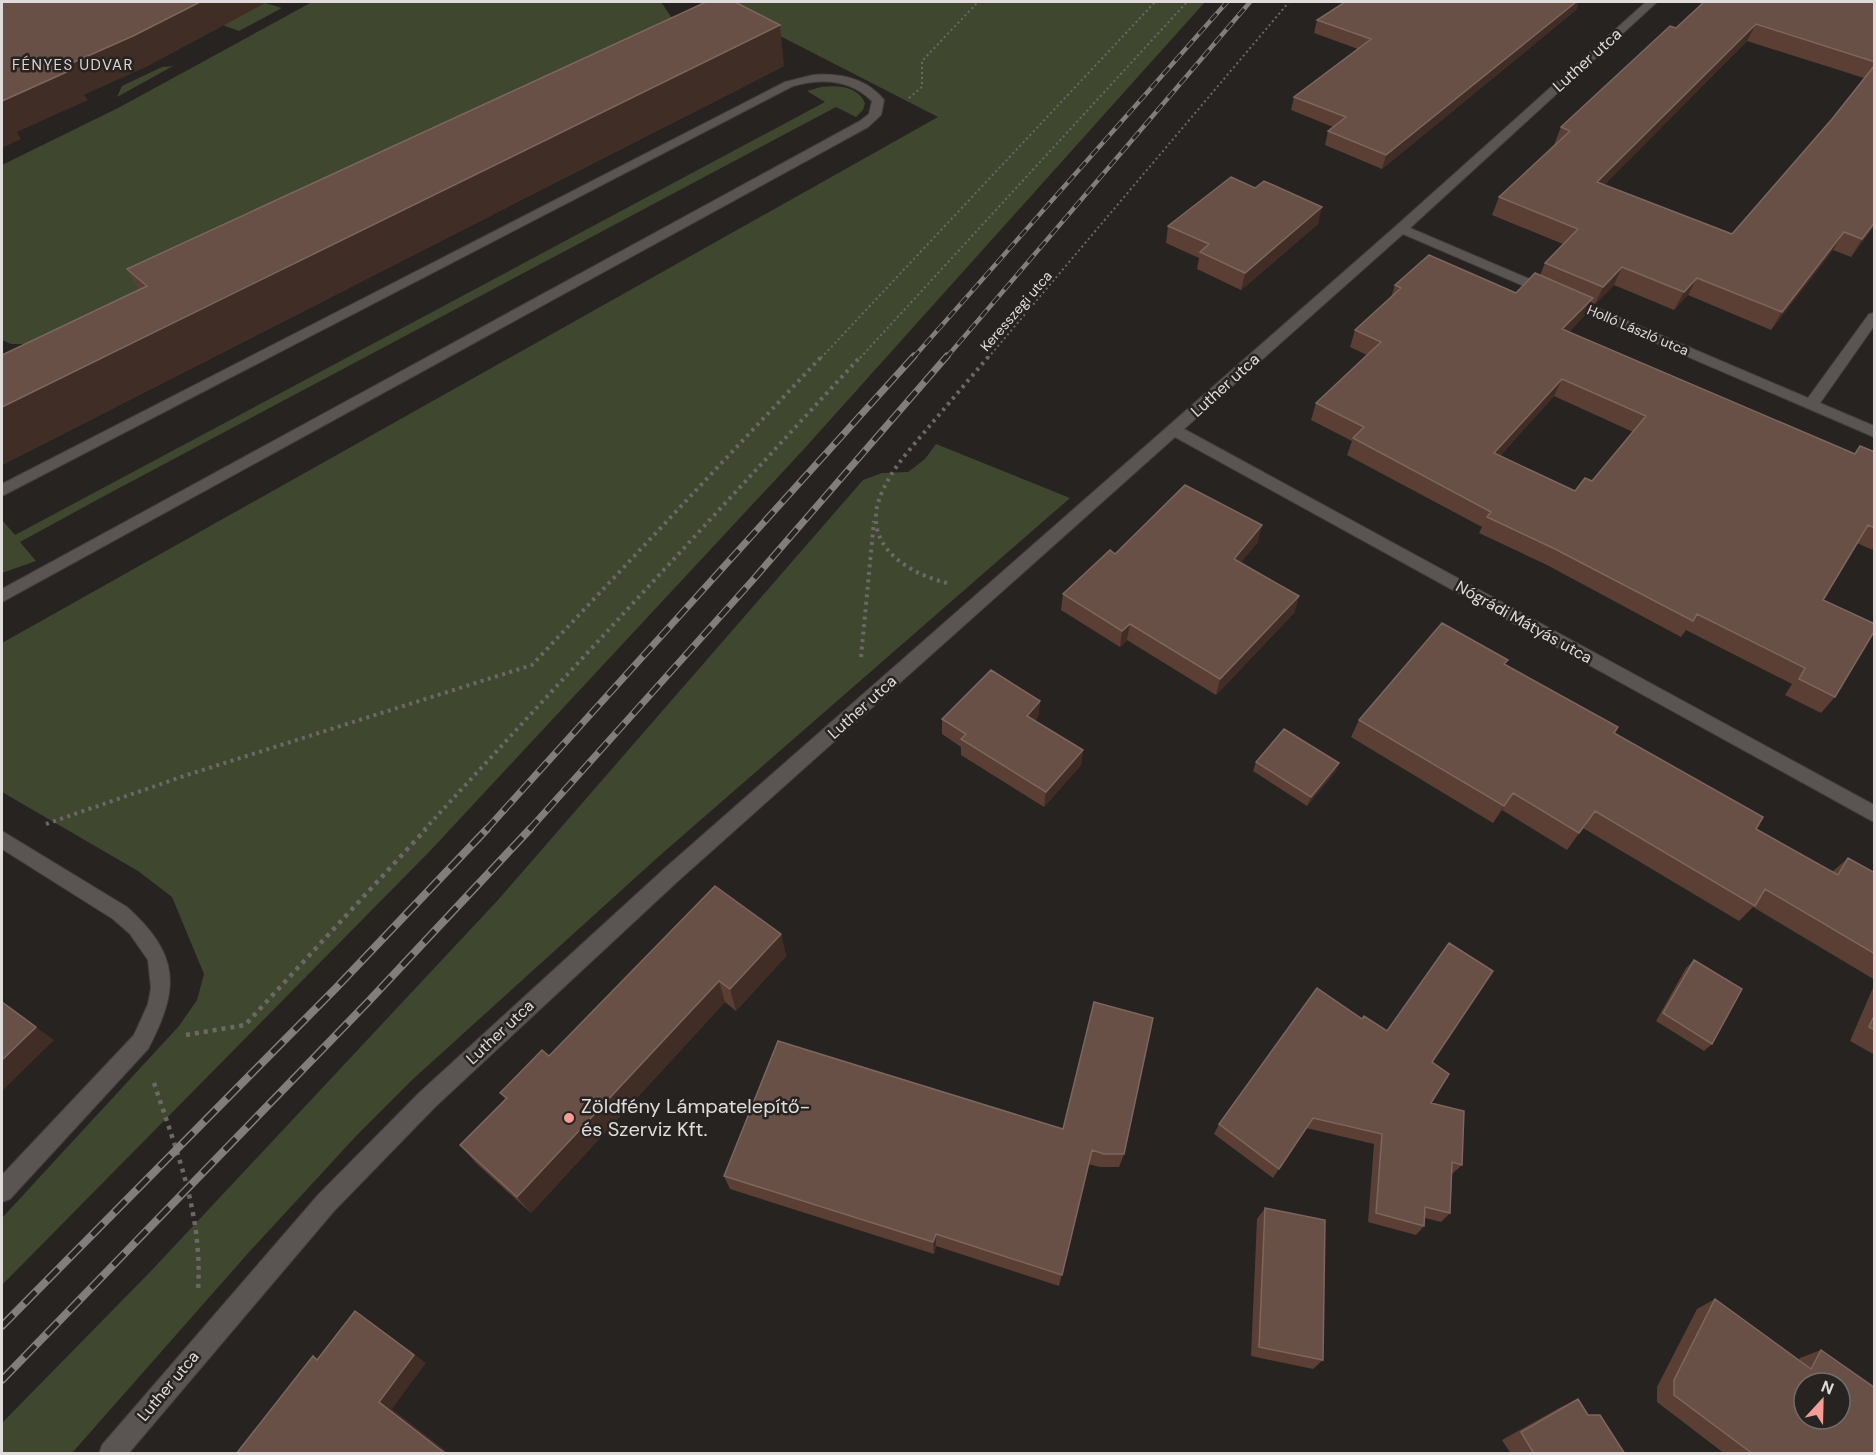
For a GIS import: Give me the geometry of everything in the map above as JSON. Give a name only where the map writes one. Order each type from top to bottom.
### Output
[{"type":"street","name":"Luther utca","points":[[111,1454],[245,1295],[326,1203],[394,1132],[671,876],[1401,229],[1652,2]]},
{"type":"street","points":[[2,490],[789,84],[808,78],[829,77],[866,89],[878,100],[879,105],[875,115],[864,124],[2,596]]},
{"type":"street","name":"Holló László utca","points":[[1401,229],[1875,432]]},
{"type":"street","points":[[1811,405],[1875,317]]},
{"type":"street","name":"Nógrádi Mátyás utca","points":[[1174,430],[1875,814]]},
{"type":"street","points":[[2,839],[120,913],[148,939],[159,957],[162,978],[153,1021],[141,1042],[2,1191]]},
{"type":"path","points":[[864,124],[919,91],[923,83],[922,61],[978,2]]},
{"type":"path","points":[[45,824],[187,775],[532,665],[1155,2]]},
{"type":"path","points":[[196,1299],[202,1260],[198,1222],[189,1186],[141,1042],[245,1025],[1187,2]]},
{"type":"path","name":"Keresszegi utca","points":[[856,712],[875,512],[884,486],[918,440],[1289,2]]},
{"type":"path","points":[[875,512],[882,545],[907,569],[945,583],[1001,583]]},
{"type":"green space","points":[[262,2],[282,8],[239,31],[214,22]]},
{"type":"green space","points":[[312,2],[661,2],[684,36],[29,344],[11,344],[2,340],[2,165],[120,107]]},
{"type":"green space","points":[[714,2],[1205,2],[804,449],[430,851],[2,1285],[2,1218],[179,1026],[197,1000],[204,974],[172,897],[138,871],[2,792],[2,643],[938,117]]},
{"type":"green space","points":[[173,66],[117,97],[122,86],[162,67]]},
{"type":"green space","points":[[834,86],[852,90],[862,97],[865,103],[863,110],[856,117],[836,107],[106,495],[20,542],[36,561],[2,573],[2,520],[15,535],[825,102],[807,91]]},
{"type":"green space","points":[[936,444],[1070,498],[657,858],[412,1080],[357,1135],[250,1251],[72,1453],[2,1453],[2,1423],[151,1271],[498,900],[863,480],[882,473],[908,472],[925,459]]},
{"type":"building","points":[[2,2],[200,2],[133,36],[65,66],[71,70],[2,101]]},
{"type":"building","points":[[706,2],[735,2],[780,25],[2,407],[2,355],[147,286],[127,269]]},
{"type":"building","points":[[1345,2],[1576,2],[1386,155],[1328,131],[1346,117],[1294,97],[1371,39],[1317,20]]},
{"type":"building","points":[[1704,2],[1875,3],[1875,62],[1756,24],[1597,182],[1732,234],[1832,119],[1875,65],[1875,222],[1862,239],[1844,232],[1782,312],[1697,278],[1684,292],[1622,267],[1603,287],[1545,263],[1578,229],[1499,197],[1570,131],[1561,127],[1670,26],[1676,28]]},
{"type":"building","points":[[1231,177],[1255,188],[1264,181],[1322,207],[1245,273],[1200,252],[1209,244],[1168,226]]},
{"type":"building","points":[[1429,255],[1516,293],[1535,273],[1593,298],[1562,329],[1855,454],[1860,446],[1875,452],[1875,528],[1868,525],[1823,600],[1875,624],[1875,630],[1835,697],[1799,679],[1805,668],[1697,614],[1693,621],[1555,549],[1487,517],[1491,512],[1353,438],[1364,427],[1316,403],[1381,342],[1355,330],[1401,288],[1395,285]],"holes":[[[1562,379],[1646,416],[1592,481],[1585,478],[1575,491],[1494,453]]]},
{"type":"building","points":[[1185,485],[1262,525],[1234,559],[1299,596],[1220,679],[1130,624],[1122,631],[1063,594],[1110,550],[1115,554]]},
{"type":"building","points":[[1442,623],[1508,660],[1504,664],[1618,727],[1614,733],[1763,817],[1756,829],[1838,875],[1848,858],[1875,873],[1875,954],[1765,889],[1755,906],[1595,811],[1579,833],[1513,793],[1504,806],[1359,720]]},
{"type":"building","points":[[991,670],[1040,701],[1027,716],[1083,750],[1046,792],[961,739],[966,734],[942,719]]},
{"type":"building","points":[[1284,729],[1339,763],[1311,797],[1256,762]]},
{"type":"building","points":[[715,886],[781,934],[730,989],[719,981],[517,1197],[460,1145],[507,1098],[500,1093],[542,1050],[549,1056]]},
{"type":"building","points":[[1449,943],[1493,971],[1432,1062],[1449,1074],[1431,1103],[1464,1111],[1462,1165],[1452,1162],[1450,1213],[1425,1207],[1424,1226],[1376,1213],[1382,1134],[1313,1118],[1279,1169],[1219,1124],[1317,988],[1362,1019],[1364,1016],[1387,1031]]},
{"type":"building","points":[[1694,960],[1742,989],[1712,1044],[1663,1013]]},
{"type":"building","points":[[2,1002],[36,1027],[2,1060]]},
{"type":"building","points":[[1094,1002],[1153,1018],[1124,1154],[1104,1154],[1092,1150],[1062,1275],[936,1234],[933,1242],[724,1176],[778,1041],[1063,1129]]},
{"type":"building","points":[[1875,1014],[1875,1030],[1869,1027]]},
{"type":"building","points":[[1265,1208],[1325,1220],[1323,1360],[1259,1347]]},
{"type":"building","points":[[1715,1299],[1811,1369],[1821,1350],[1851,1371],[1792,1371],[1792,1431],[1852,1431],[1852,1372],[1875,1388],[1875,1454],[1753,1454],[1674,1395],[1674,1380]]},
{"type":"building","points":[[355,1311],[414,1355],[379,1402],[446,1454],[236,1454],[313,1356],[317,1360]]},
{"type":"building","points":[[1578,1399],[1588,1415],[1600,1415],[1625,1454],[1534,1454],[1521,1432]]},
{"type":"railway","points":[[913,358],[1227,2]]},
{"type":"railway","points":[[946,358],[1250,2]]},
{"type":"railway","points":[[486,830],[914,356]]},
{"type":"railway","points":[[529,830],[752,581],[947,356]]},
{"type":"railway","points":[[2,1326],[336,988],[487,829]]},
{"type":"railway","points":[[2,1380],[368,1002],[530,829]]},
{"type":"place","name":"Zöldfény Lámpatelepítő- és Szerviz Kft.","points":[[569,1118]]},
{"type":"district","name":"FÉNYES UDVAR","points":[[73,65]]}]
